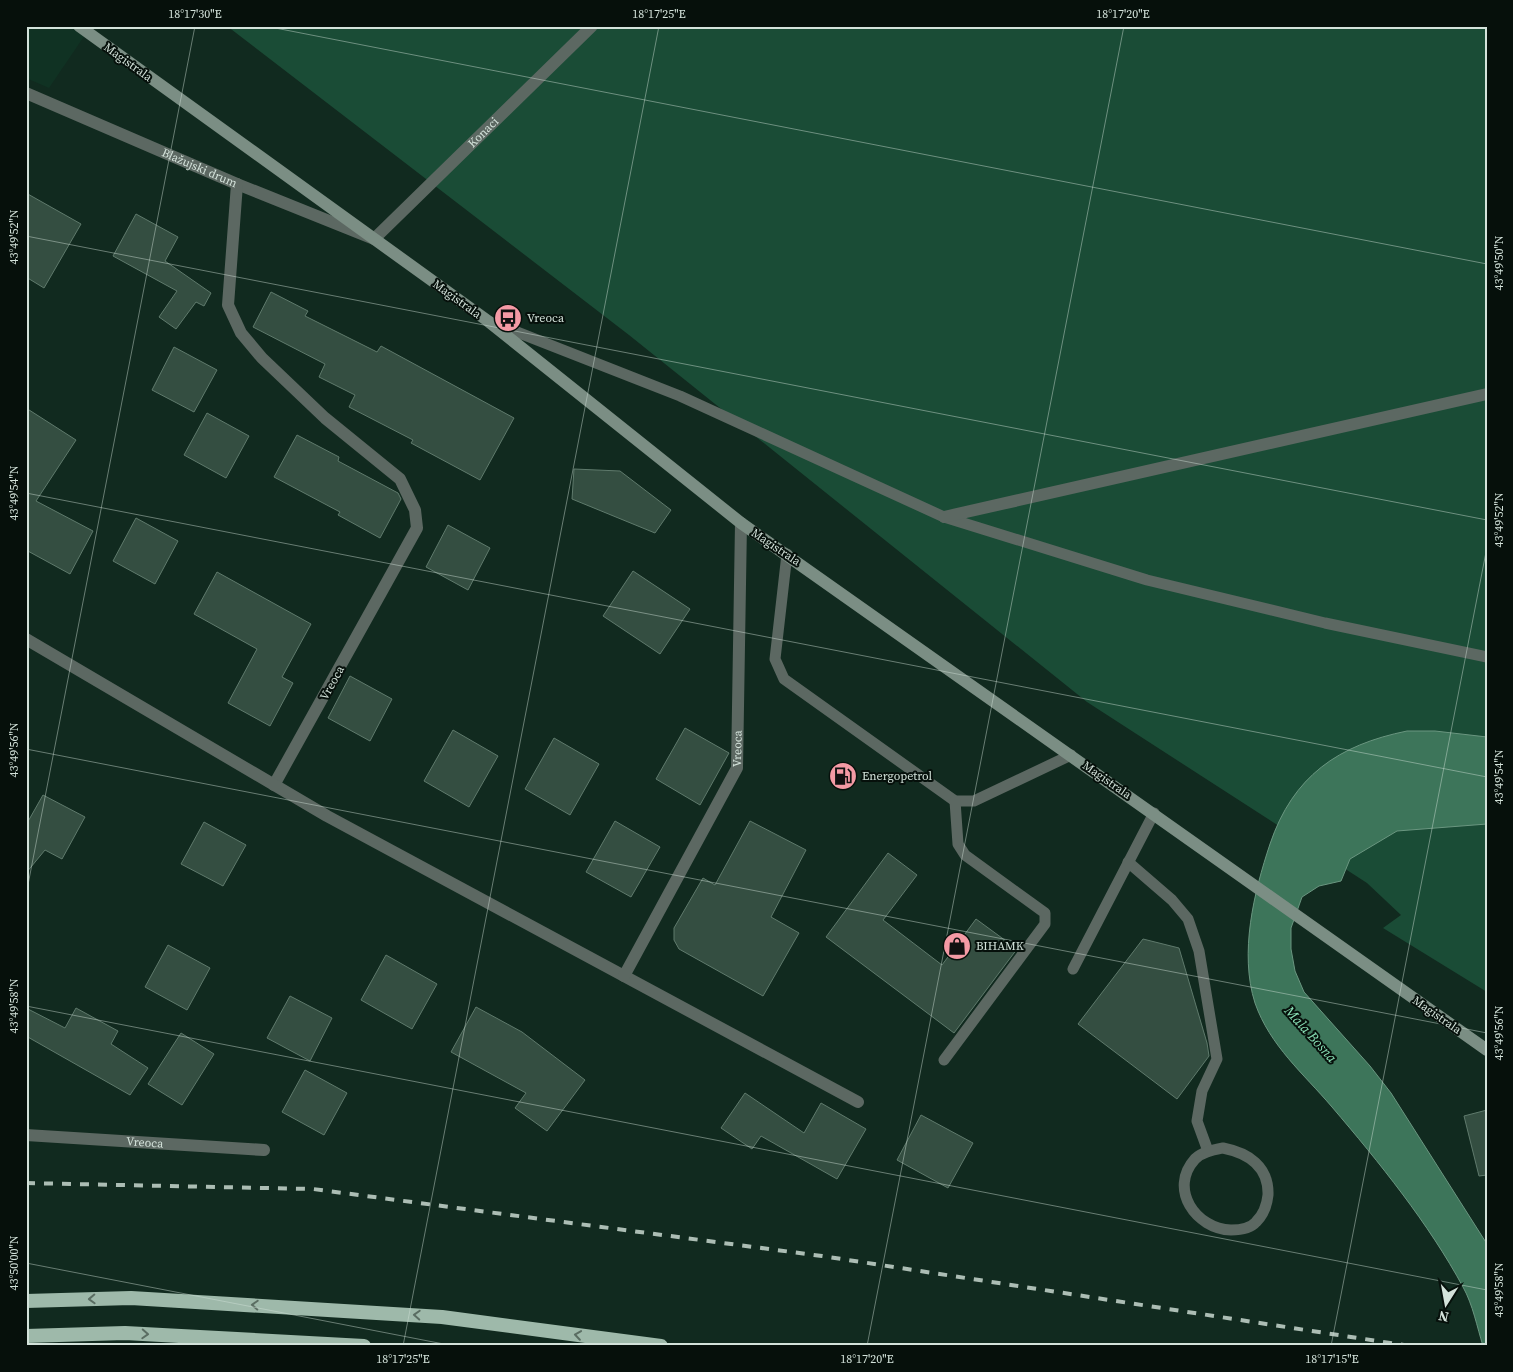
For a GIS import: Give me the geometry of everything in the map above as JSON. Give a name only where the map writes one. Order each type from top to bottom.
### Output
[{"type":"highway","points":[[26,1301],[131,1298],[442,1317],[661,1346]]},
{"type":"highway","points":[[26,1336],[124,1333],[364,1346]]},
{"type":"main road","name":"Magistrala","points":[[79,26],[488,321],[741,523],[1487,1050]]},
{"type":"street","name":"Konaci","points":[[374,239],[592,26]]},
{"type":"street","name":"Blažujski drum","points":[[26,93],[237,184],[374,239]]},
{"type":"street","name":"Vreoca","points":[[237,184],[228,305],[241,333],[262,358],[325,418],[400,479],[416,510],[417,528],[274,785]]},
{"type":"street","points":[[944,517],[1487,394]]},
{"type":"street","name":"Vreoca","points":[[624,976],[737,768],[741,523]]},
{"type":"street","points":[[26,639],[274,785],[858,1102]]},
{"type":"street","name":"Vreoca","points":[[26,1135],[264,1150]]},
{"type":"lane","points":[[488,321],[680,396],[944,517],[1147,580],[1325,623],[1487,657]]},
{"type":"lane","points":[[787,554],[774,659],[784,679],[955,801],[974,801],[1071,755]]},
{"type":"lane","points":[[944,1060],[1045,924],[1045,913],[965,855],[958,844],[955,801]]},
{"type":"lane","points":[[1073,969],[1154,813]]},
{"type":"lane","points":[[1128,862],[1172,900],[1188,919],[1199,951],[1217,1059],[1202,1091],[1197,1121],[1208,1151]]},
{"type":"lane","points":[[1222,1148],[1238,1151],[1250,1158],[1266,1174],[1268,1199],[1263,1213],[1254,1224],[1242,1230],[1228,1230],[1201,1221],[1194,1214],[1185,1190],[1187,1174],[1195,1159],[1208,1151],[1222,1148]]},
{"type":"shaded area","points":[[26,26],[79,26],[87,32],[49,88],[26,78]]},
{"type":"shaded area","points":[[227,26],[1487,26],[1487,992],[1383,928],[1401,915],[1367,883],[1087,702],[629,335]]},
{"type":"water","name":"Mala Bosna","points":[[1407,731],[1435,731],[1487,737],[1487,824],[1397,831],[1350,859],[1341,881],[1319,886],[1302,897],[1291,928],[1291,949],[1295,971],[1304,992],[1370,1066],[1391,1093],[1487,1244],[1487,1346],[1483,1346],[1466,1294],[1450,1263],[1435,1240],[1368,1149],[1299,1071],[1269,1033],[1255,1003],[1250,984],[1248,943],[1254,902],[1270,844],[1291,800],[1305,782],[1321,767],[1339,755],[1382,737]]},
{"type":"building","points":[[26,193],[81,224],[44,288],[26,277]]},
{"type":"building","points":[[136,214],[178,237],[165,261],[211,293],[204,306],[196,302],[176,329],[159,317],[177,291],[113,256]]},
{"type":"building","points":[[271,292],[308,311],[305,316],[377,352],[381,346],[514,418],[480,480],[411,443],[413,440],[349,407],[355,395],[319,377],[325,364],[253,327]]},
{"type":"building","points":[[174,347],[217,370],[194,412],[152,390]]},
{"type":"building","points":[[26,408],[76,440],[36,501],[93,531],[70,574],[26,550]]},
{"type":"building","points":[[207,413],[249,436],[226,478],[184,455]]},
{"type":"building","points":[[297,435],[339,457],[338,461],[398,493],[401,499],[380,538],[338,515],[340,512],[274,477]]},
{"type":"building","points":[[574,469],[620,471],[671,510],[655,533],[572,499]]},
{"type":"building","points":[[136,518],[178,541],[155,584],[113,561]]},
{"type":"building","points":[[448,525],[490,548],[468,590],[426,567]]},
{"type":"building","points":[[633,571],[690,609],[660,654],[603,616]]},
{"type":"building","points":[[217,572],[311,624],[282,677],[293,683],[270,726],[228,703],[257,649],[194,614]]},
{"type":"building","points":[[350,676],[392,699],[370,741],[328,718]]},
{"type":"building","points":[[685,728],[729,753],[700,805],[656,779]]},
{"type":"building","points":[[453,730],[498,756],[469,807],[424,781]]},
{"type":"building","points":[[554,738],[599,764],[570,815],[525,789]]},
{"type":"building","points":[[43,795],[85,817],[62,859],[45,850],[26,873],[26,825]]},
{"type":"building","points":[[615,821],[660,847],[631,897],[586,872]]},
{"type":"building","points":[[750,821],[806,850],[771,917],[799,933],[763,996],[679,949],[674,940],[674,928],[703,878],[715,885]]},
{"type":"building","points":[[204,822],[246,845],[223,886],[181,864]]},
{"type":"building","points":[[888,853],[917,875],[883,920],[942,965],[976,919],[1017,949],[954,1033],[826,937]]},
{"type":"building","points":[[1143,939],[1179,948],[1207,1043],[1209,1056],[1177,1099],[1078,1024]]},
{"type":"building","points":[[168,945],[210,968],[187,1010],[145,987]]},
{"type":"building","points":[[386,955],[437,984],[412,1029],[361,1000]]},
{"type":"building","points":[[290,996],[332,1018],[310,1061],[267,1038]]},
{"type":"building","points":[[476,1007],[522,1032],[585,1080],[547,1131],[515,1108],[526,1093],[451,1052]]},
{"type":"building","points":[[26,1008],[65,1028],[76,1008],[118,1031],[111,1044],[148,1068],[130,1095],[26,1036]]},
{"type":"building","points":[[181,1033],[214,1054],[182,1105],[148,1084]]},
{"type":"building","points":[[305,1070],[347,1093],[324,1135],[282,1112]]},
{"type":"building","points":[[745,1093],[804,1133],[821,1103],[866,1129],[837,1179],[761,1136],[752,1149],[721,1128]]},
{"type":"building","points":[[1487,1110],[1487,1175],[1479,1176],[1464,1116]]},
{"type":"building","points":[[921,1115],[973,1143],[948,1188],[897,1160]]},
{"type":"railway","points":[[26,1183],[313,1189],[822,1256],[1410,1346]]},
{"type":"place","name":"Vreoca","points":[[508,318]]},
{"type":"place","name":"Energopetrol","points":[[843,776]]},
{"type":"place","name":"BIHAMK","points":[[957,946]]}]
